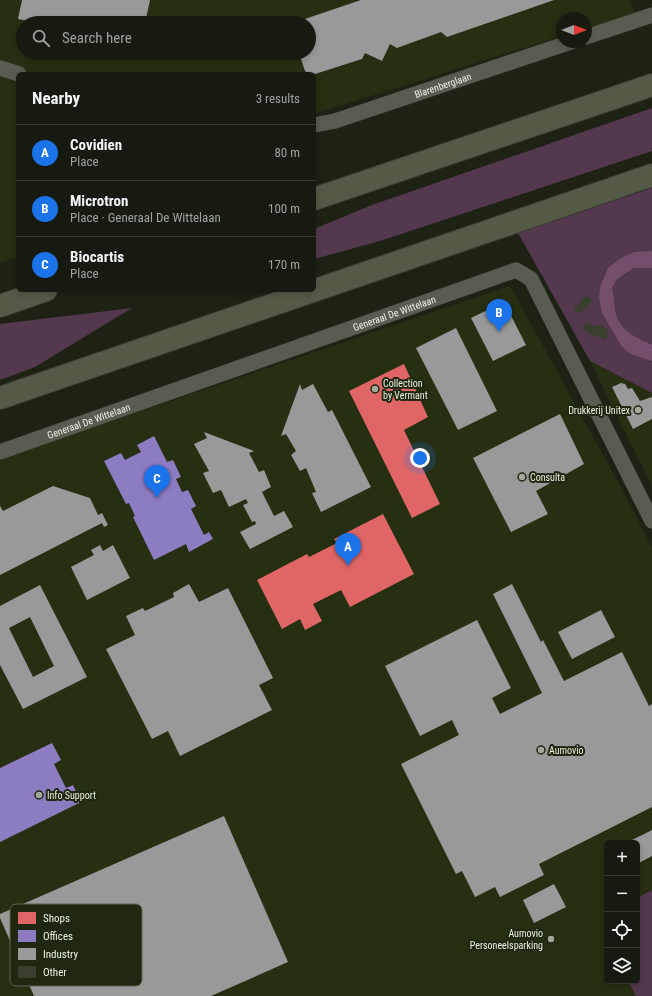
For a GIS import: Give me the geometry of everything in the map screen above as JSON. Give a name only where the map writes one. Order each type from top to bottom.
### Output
[{"type":"highway","points":[[316,198],[652,85]]},
{"type":"highway","points":[[316,290],[652,175]]},
{"type":"highway","points":[[0,306],[40,292]]},
{"type":"highway","points":[[0,398],[310,292]]},
{"type":"street","points":[[592,35],[652,15]]},
{"type":"street","name":"Blarenberglaan","points":[[316,125],[335,121],[556,47]]},
{"type":"street","points":[[0,68],[16,73]]},
{"type":"street","name":"Generaal De Wittelaan","points":[[0,452],[516,270],[531,279],[652,521]]},
{"type":"shaded area","points":[[0,0],[630,0],[634,13],[592,27],[592,12],[556,12],[556,38],[316,113],[316,72],[16,72],[16,258],[0,263]]},
{"type":"shaded area","points":[[652,108],[652,151],[380,241],[316,258],[316,228],[372,205]]},
{"type":"shaded area","points":[[652,188],[652,393],[590,361],[518,233]]},
{"type":"shaded area","points":[[652,251],[652,268],[633,268],[617,279],[612,288],[615,310],[620,323],[628,332],[652,345],[652,361],[631,354],[622,347],[602,313],[599,298],[600,287],[608,268],[621,258],[635,252]]},
{"type":"shaded area","points":[[510,286],[624,493],[652,548],[652,996],[0,996],[0,459]]},
{"type":"shaded area","points":[[132,308],[35,367],[0,380],[0,324]]},
{"type":"shaded area","points":[[590,361],[652,393],[652,485],[630,442]]},
{"type":"shaded area","points":[[652,890],[652,996],[636,996],[630,984],[640,984],[640,896]]},
{"type":"building: Shops","points":[[404,364],[428,417],[404,430],[440,504],[412,518],[349,391]]},
{"type":"building: Shops","points":[[383,514],[414,574],[350,607],[341,590],[313,604],[322,621],[305,630],[300,619],[282,629],[257,580],[307,554],[309,557],[337,543],[334,539]]},
{"type":"building: Offices","points":[[154,436],[167,462],[173,460],[181,477],[176,479],[182,492],[188,490],[196,506],[191,509],[204,535],[209,532],[213,539],[189,552],[186,544],[154,560],[133,517],[135,516],[129,503],[126,504],[104,461],[121,453],[125,460],[141,452],[137,445]]},
{"type":"building: Offices","name":"Info Support","points":[[52,743],[61,760],[54,764],[66,788],[73,785],[81,802],[0,842],[0,768]]},
{"type":"building: Industry","points":[[22,0],[150,0],[147,16],[19,16]]},
{"type":"building: Industry","points":[[361,0],[554,0],[447,37],[441,32],[397,48],[390,44],[382,61],[365,53],[362,59],[316,74],[316,72],[305,71],[301,60],[316,60],[316,16],[314,16]]},
{"type":"building: Industry","points":[[504,302],[526,345],[493,361],[471,318]]},
{"type":"building: Industry","points":[[456,328],[497,411],[458,430],[416,348]]},
{"type":"building: Industry","name":"Drukkerij Unitex","points":[[621,383],[625,384],[628,389],[632,388],[640,401],[652,397],[652,419],[633,429],[612,387]]},
{"type":"building: Industry","points":[[300,384],[302,390],[313,384],[328,412],[332,410],[371,487],[321,512],[312,493],[316,492],[306,468],[300,471],[291,455],[296,451],[286,434],[281,436]]},
{"type":"building: Industry","name":"Consulta","points":[[560,414],[584,464],[536,491],[548,514],[511,532],[473,458]]},
{"type":"building: Industry","points":[[204,432],[254,451],[249,453],[259,472],[264,470],[271,487],[262,492],[274,516],[284,511],[293,527],[250,549],[240,532],[256,524],[255,521],[252,522],[243,505],[248,503],[246,499],[229,507],[221,490],[213,493],[203,473],[209,471],[194,444],[207,438]]},
{"type":"building: Industry","points":[[53,486],[90,498],[98,515],[102,513],[108,525],[104,527],[102,523],[0,575],[0,506],[3,511]]},
{"type":"building: Industry","points":[[100,545],[103,551],[113,545],[130,578],[87,600],[71,567],[94,555],[91,550]]},
{"type":"building: Industry","points":[[189,584],[199,602],[228,588],[273,678],[259,685],[272,710],[180,756],[168,731],[152,739],[106,649],[135,635],[126,616],[143,608],[145,611],[174,597],[173,593]]},
{"type":"building: Industry","name":"Aumovio","points":[[512,584],[541,642],[543,640],[564,681],[622,652],[649,706],[652,704],[652,807],[539,864],[544,875],[500,897],[495,887],[475,897],[462,871],[456,874],[401,764],[459,735],[452,720],[420,736],[385,666],[477,620],[511,688],[492,698],[500,714],[542,693],[493,594]]},
{"type":"building: Industry","points":[[40,585],[87,677],[23,709],[0,665],[0,606]],"holes":[[[30,617],[54,666],[33,677],[9,628]]]},
{"type":"building: Industry","points":[[601,610],[615,637],[572,659],[558,632]]},
{"type":"building: Industry","points":[[224,816],[288,962],[211,996],[34,996],[30,986],[142,986],[142,904],[23,904]]},
{"type":"building: Industry","points":[[652,830],[652,856],[640,862],[640,840],[632,840]]},
{"type":"building: Industry","points":[[554,884],[566,907],[534,923],[523,900]]},
{"type":"building: Industry","points":[[10,910],[10,941],[0,918],[0,914]]},
{"type":"building: Other","points":[[588,295],[593,301],[579,314],[574,308],[585,296],[586,297]]},
{"type":"building: Other","points":[[585,322],[597,327],[598,324],[609,330],[605,340],[582,330]]},
{"type":"place","name":"Microtron","points":[[499,332]]},
{"type":"place","name":"Collection by Vermant","points":[[375,389]]},
{"type":"place","name":"Drukkerij Unitex","points":[[638,410]]},
{"type":"place","name":"Consulta","points":[[522,477]]},
{"type":"place","name":"Biocartis","points":[[157,498]]},
{"type":"place","name":"Covidien","points":[[348,566]]},
{"type":"place","name":"Aumovio","points":[[541,750]]},
{"type":"place","name":"Info Support","points":[[39,795]]},
{"type":"place","name":"Aumovio Personeelsparking","points":[[551,939]]}]
